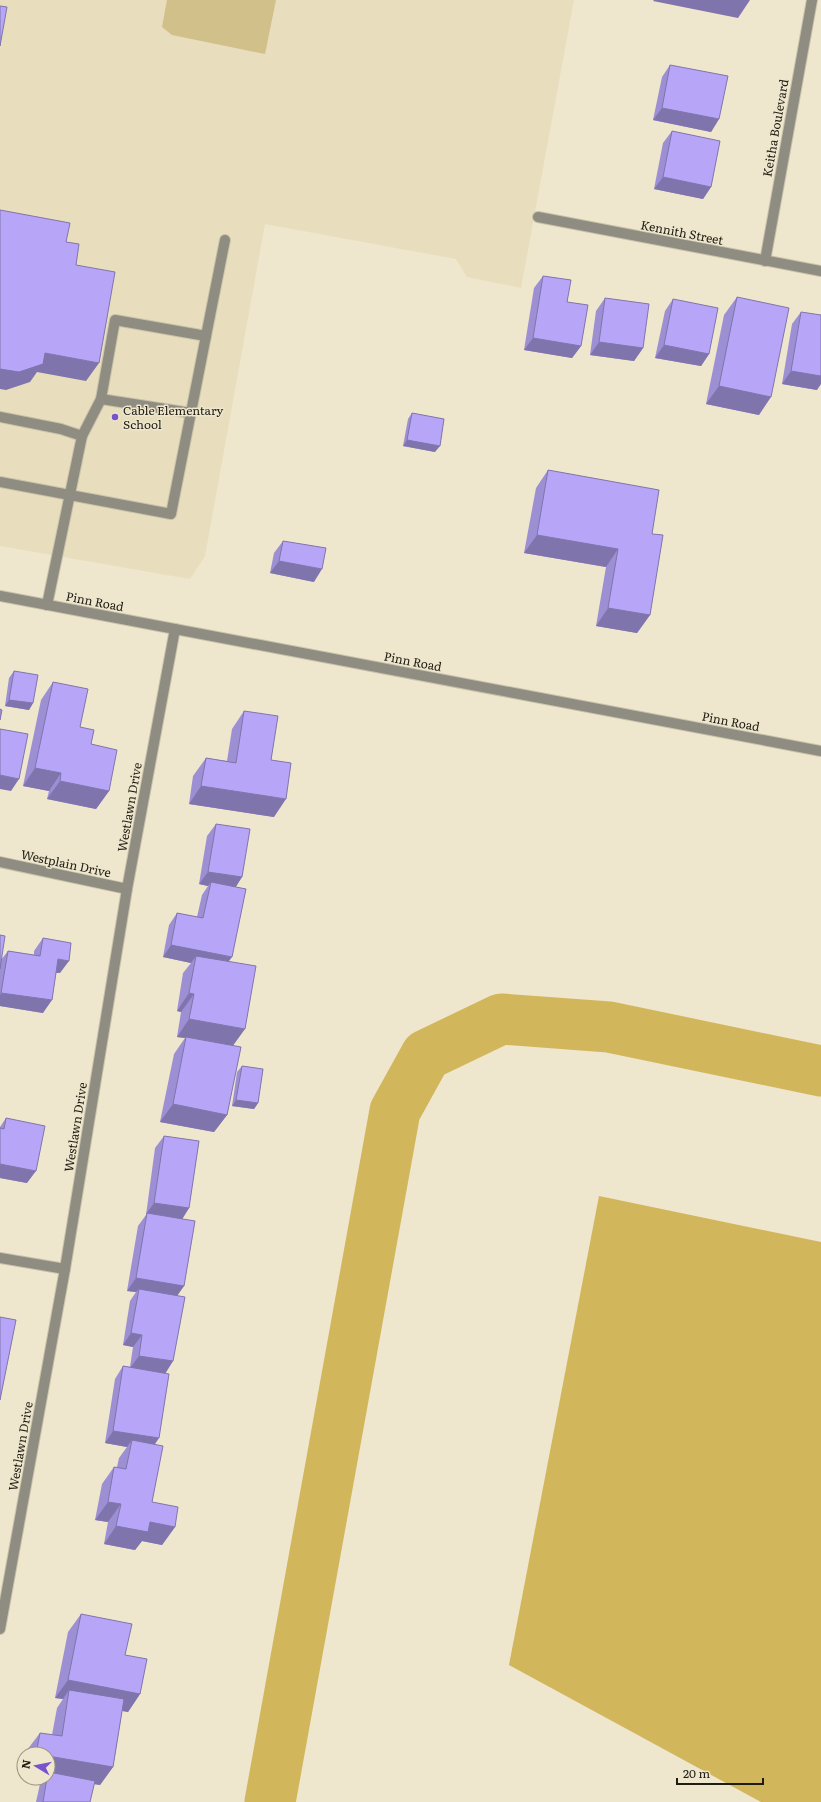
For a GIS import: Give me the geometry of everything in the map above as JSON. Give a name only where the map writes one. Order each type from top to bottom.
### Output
[{"type":"street","name":"Keitha Boulevard","points":[[764,260],[812,0]]},
{"type":"street","name":"Kennith Street","points":[[538,217],[821,271]]},
{"type":"street","points":[[0,482],[171,514],[225,240]]},
{"type":"street","points":[[47,605],[82,436],[101,400],[116,320],[206,336]]},
{"type":"street","points":[[101,400],[191,413]]},
{"type":"street","points":[[0,417],[61,429],[82,436]]},
{"type":"street","name":"Pinn Road","points":[[0,596],[821,751]]},
{"type":"street","name":"Westlawn Drive","points":[[0,1629],[65,1269],[127,889],[175,629]]},
{"type":"street","name":"Westplain Drive","points":[[0,862],[127,889]]},
{"type":"street","points":[[0,1258],[65,1269]]},
{"type":"shaded area","name":"Cable Elementary School","points":[[0,0],[574,0],[521,288],[467,277],[456,259],[265,224],[205,556],[190,579],[0,546]]},
{"type":"shaded area","points":[[167,0],[276,0],[265,54],[172,35],[162,27]]},
{"type":"shaded area","points":[[599,1196],[821,1242],[821,1802],[761,1802],[509,1665]]},
{"type":"building","points":[[0,6],[7,7],[0,46]]},
{"type":"building","points":[[670,65],[728,76],[719,119],[662,108]]},
{"type":"building","points":[[672,131],[720,141],[711,187],[663,177]]},
{"type":"building","points":[[0,210],[70,223],[66,242],[79,244],[76,265],[115,272],[99,363],[45,353],[43,364],[19,372],[0,369]]},
{"type":"building","points":[[543,276],[571,280],[567,302],[588,305],[581,346],[533,338]]},
{"type":"building","points":[[737,297],[789,308],[771,397],[719,386]]},
{"type":"building","points":[[605,298],[649,304],[643,348],[599,342]]},
{"type":"building","points":[[673,299],[718,308],[709,354],[664,345]]},
{"type":"building","points":[[801,312],[821,315],[821,376],[791,371]]},
{"type":"building","points":[[412,413],[444,419],[440,446],[407,440]]},
{"type":"building","points":[[548,470],[659,490],[652,534],[663,535],[650,615],[608,608],[618,549],[537,535]]},
{"type":"building","points":[[283,541],[326,548],[322,569],[279,561]]},
{"type":"building","points":[[14,671],[38,675],[33,703],[9,700]]},
{"type":"building","points":[[53,682],[88,689],[80,727],[94,730],[91,744],[117,750],[109,791],[60,781],[61,773],[35,768]]},
{"type":"building","points":[[0,709],[2,710],[0,720]]},
{"type":"building","points":[[244,711],[278,716],[271,760],[291,763],[286,799],[201,786],[206,758],[236,763]]},
{"type":"building","points":[[0,729],[28,734],[19,779],[0,775]]},
{"type":"building","points":[[216,824],[250,829],[242,877],[208,872]]},
{"type":"building","points":[[211,882],[246,889],[232,957],[171,945],[177,913],[203,918]]},
{"type":"building","points":[[0,935],[5,936],[0,969]]},
{"type":"building","points":[[43,938],[71,943],[69,961],[58,959],[52,1000],[1,993],[8,951],[40,956]]},
{"type":"building","points":[[196,956],[256,966],[245,1029],[189,1019],[194,994],[189,993]]},
{"type":"building","points":[[186,1037],[241,1047],[227,1115],[173,1104]]},
{"type":"building","points":[[242,1066],[263,1069],[258,1103],[236,1100]]},
{"type":"building","points":[[6,1118],[45,1126],[36,1171],[0,1164],[0,1128],[4,1129]]},
{"type":"building","points":[[164,1136],[199,1141],[189,1208],[154,1203]]},
{"type":"building","points":[[147,1213],[195,1221],[184,1286],[136,1278]]},
{"type":"building","points":[[139,1289],[185,1297],[173,1361],[139,1356],[142,1335],[131,1333]]},
{"type":"building","points":[[0,1317],[16,1320],[0,1400]]},
{"type":"building","points":[[123,1366],[169,1374],[159,1438],[113,1431]]},
{"type":"building","points":[[132,1440],[163,1446],[152,1502],[178,1507],[175,1527],[150,1522],[148,1532],[116,1526],[121,1504],[108,1502],[114,1467],[126,1469]]},
{"type":"building","points":[[81,1614],[132,1624],[125,1655],[147,1659],[140,1694],[68,1680]]},
{"type":"building","points":[[69,1690],[124,1699],[113,1767],[56,1757],[56,1746],[38,1746],[40,1733],[62,1736]]},
{"type":"building","points":[[56,1773],[95,1781],[90,1802],[43,1802],[46,1786],[56,1786]]},
{"type":"waterway","points":[[270,1802],[395,1111],[426,1055],[501,1019],[609,1027],[821,1071]]},
{"type":"place","name":"Cable Elementary School","points":[[115,417]]}]
